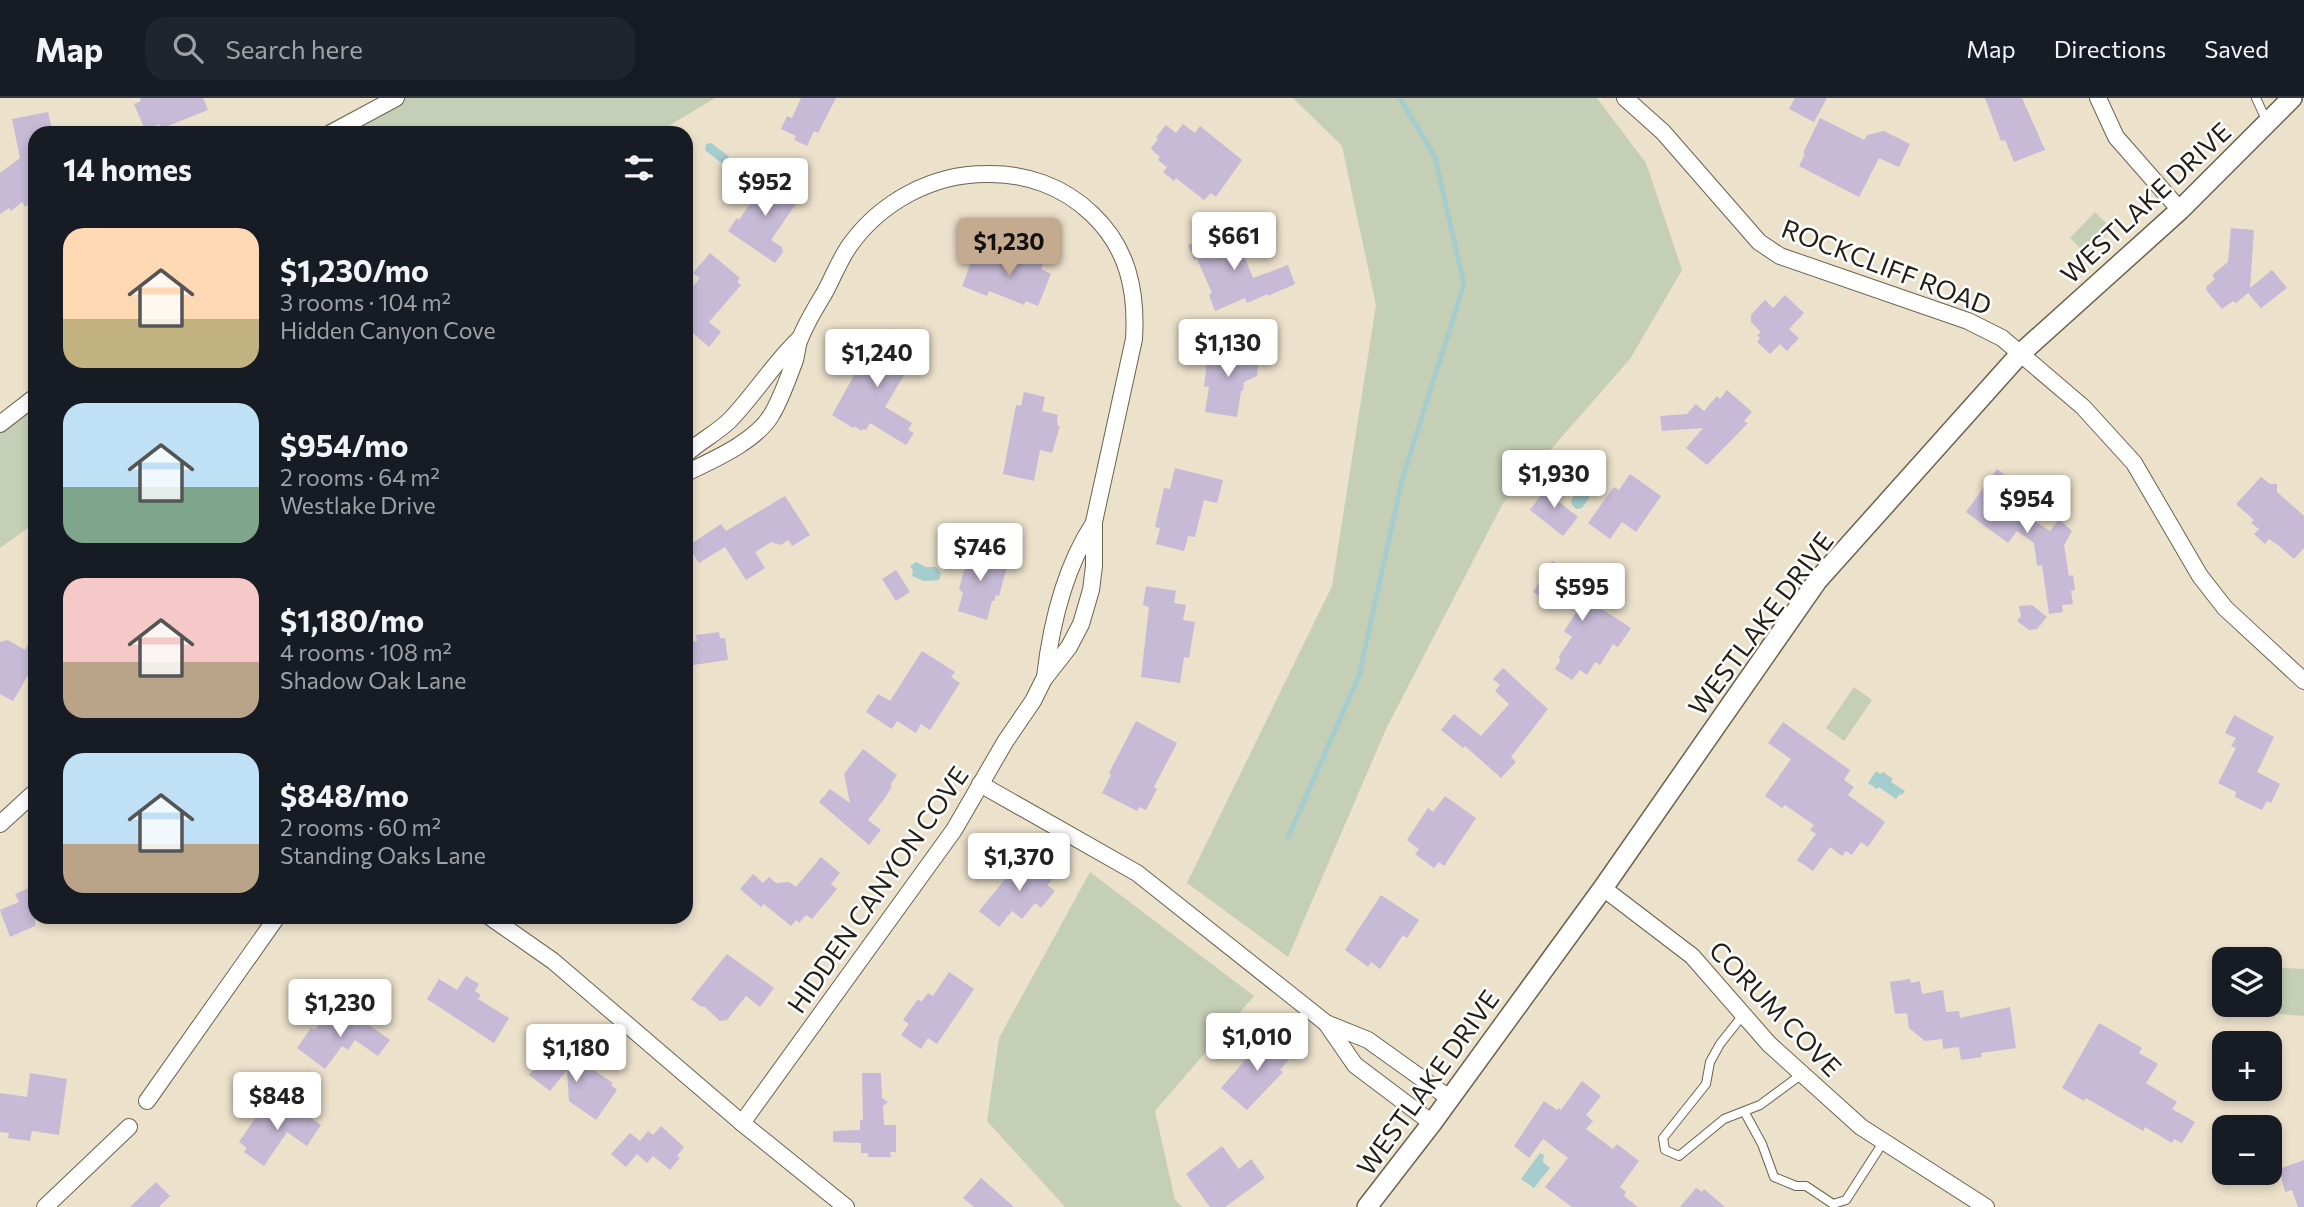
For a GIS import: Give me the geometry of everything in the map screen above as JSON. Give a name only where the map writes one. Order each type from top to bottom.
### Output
[{"type":"street","points":[[344,126],[396,98]]},
{"type":"street","name":"ROCKCLIFF ROAD","points":[[1625,98],[1663,132],[1759,242],[1780,257],[1968,321],[2002,338],[2083,407],[2134,463],[2200,576],[2225,608],[2304,681]]},
{"type":"street","points":[[2098,98],[2116,137],[2180,210]]},
{"type":"street","name":"WESTLAKE DRIVE","points":[[1367,1207],[1432,1123],[1603,888],[1818,581],[2020,354],[2180,210],[2292,98]]},
{"type":"street","name":"HIDDEN CANYON COVE","points":[[693,469],[733,449],[767,421],[795,359],[799,339],[848,247],[867,223],[887,205],[934,183],[974,174],[1005,174],[1053,186],[1084,207],[1103,225],[1121,252],[1129,271],[1133,292],[1136,314],[1134,340],[1094,522],[1091,590],[1081,624],[1069,647],[1044,679],[954,830],[742,1123]]},
{"type":"street","name":"HIDDEN CANYON COVE","points":[[693,449],[728,422],[778,359],[799,339]]},
{"type":"street","points":[[0,424],[28,402]]},
{"type":"street","name":"HIDDEN CANYON COVE","points":[[1044,679],[1047,656],[1070,569],[1094,522]]},
{"type":"street","points":[[980,785],[1137,873],[1326,1023],[1368,1040],[1449,1098]]},
{"type":"street","points":[[0,824],[28,798]]},
{"type":"street","name":"CORUM COVE","points":[[1603,888],[1692,956],[1769,1044],[1861,1127],[1986,1207]]},
{"type":"street","points":[[147,1101],[272,924]]},
{"type":"street","points":[[500,924],[553,961],[742,1123],[846,1207]]},
{"type":"street","points":[[1326,1023],[1342,1050],[1355,1065],[1432,1123]]},
{"type":"street","points":[[45,1207],[129,1127]]},
{"type":"lane","points":[[2256,98],[2267,122]]},
{"type":"lane","points":[[1744,1015],[1710,1062],[1706,1084],[1701,1092],[1663,1138],[1665,1150],[1679,1156],[1724,1119],[1760,1105],[1802,1074]]},
{"type":"lane","points":[[1745,1113],[1762,1143],[1774,1177],[1796,1186],[1807,1186],[1833,1204],[1846,1200],[1884,1141]]},
{"type":"green space","points":[[378,98],[715,98],[669,126],[323,126]]},
{"type":"green space","points":[[1293,98],[1597,98],[1646,163],[1682,270],[1630,359],[1502,505],[1386,729],[1288,957],[1187,883],[1332,586],[1376,305],[1342,146]]},
{"type":"green space","points":[[2095,212],[2112,229],[2087,255],[2070,238]]},
{"type":"green space","points":[[28,391],[28,528],[0,548],[0,414]]},
{"type":"green space","points":[[1854,687],[1872,700],[1844,741],[1826,728]]},
{"type":"green space","points":[[1090,872],[1254,996],[1155,1111],[1175,1200],[1183,1207],[1065,1207],[987,1121],[999,1038]]},
{"type":"green space","points":[[2282,968],[2304,969],[2304,1016],[2282,1014]]},
{"type":"water","points":[[711,143],[729,158],[724,165],[705,150],[706,144]]},
{"type":"water","points":[[1581,476],[1587,480],[1589,498],[1582,508],[1576,509],[1571,500],[1576,493],[1574,480]]},
{"type":"water","points":[[916,562],[926,567],[936,567],[941,573],[939,580],[924,581],[912,576],[913,570],[910,566]]},
{"type":"water","points":[[1876,771],[1893,779],[1891,782],[1905,791],[1902,795],[1896,799],[1868,783]]},
{"type":"water","points":[[1540,1153],[1544,1155],[1543,1162],[1550,1168],[1534,1188],[1521,1179]]},
{"type":"building","points":[[140,98],[203,98],[208,110],[168,126],[143,126],[134,104],[141,101]]},
{"type":"building","points":[[801,98],[836,98],[818,133],[814,131],[807,146],[794,140],[796,136],[781,129],[787,116],[792,118]]},
{"type":"building","points":[[1795,98],[1827,98],[1814,122],[1789,109]]},
{"type":"building","points":[[1985,98],[2022,98],[2045,150],[2014,162],[2005,140],[2001,141]]},
{"type":"building","points":[[48,112],[51,126],[28,126],[28,205],[25,207],[22,202],[11,211],[9,208],[0,214],[0,173],[20,158],[12,119]]},
{"type":"building","points":[[1820,118],[1864,140],[1867,135],[1884,131],[1910,144],[1899,167],[1879,158],[1859,197],[1799,166]]},
{"type":"building","points":[[1183,124],[1195,133],[1200,126],[1242,160],[1216,197],[1211,193],[1204,200],[1176,178],[1174,181],[1163,172],[1167,167],[1158,160],[1160,157],[1151,148],[1166,125],[1176,133]]},
{"type":"building","points":[[763,174],[800,198],[771,240],[782,247],[783,252],[775,263],[728,231],[756,195],[751,192]]},
{"type":"building","points":[[2231,228],[2254,230],[2250,288],[2272,270],[2287,288],[2261,308],[2248,293],[2236,303],[2233,301],[2222,309],[2207,291],[2206,287],[2215,279],[2212,275],[2228,262]]},
{"type":"building","points":[[1221,231],[1230,234],[1238,252],[1242,251],[1253,278],[1288,265],[1295,284],[1268,296],[1247,303],[1245,298],[1215,311],[1209,295],[1212,293],[1188,245]]},
{"type":"building","points":[[1013,249],[1044,262],[1041,269],[1051,274],[1038,306],[1026,301],[1024,305],[989,291],[987,296],[962,286],[975,252],[1006,265]]},
{"type":"building","points":[[710,253],[740,278],[737,282],[741,285],[709,322],[721,332],[709,347],[693,333],[693,286],[700,278],[693,273]]},
{"type":"building","points":[[1785,295],[1804,313],[1789,329],[1799,338],[1787,351],[1780,344],[1770,354],[1757,342],[1760,338],[1757,335],[1761,332],[1751,322],[1751,315],[1765,300],[1773,308]]},
{"type":"building","points":[[890,328],[910,341],[897,366],[906,372],[885,407],[912,423],[908,430],[914,433],[906,445],[870,423],[866,430],[862,431],[832,415],[877,334],[884,338]]},
{"type":"building","points":[[1209,347],[1259,354],[1257,376],[1244,382],[1237,417],[1205,412],[1209,387],[1204,386]]},
{"type":"building","points":[[1727,390],[1752,412],[1744,421],[1748,423],[1707,465],[1686,448],[1703,428],[1662,431],[1660,416],[1687,414],[1696,404],[1704,411],[1717,396],[1720,399]]},
{"type":"building","points":[[1024,392],[1045,397],[1042,411],[1058,415],[1060,426],[1052,453],[1040,450],[1034,481],[1003,474],[1016,405],[1021,406]]},
{"type":"building","points":[[1175,468],[1223,480],[1217,503],[1204,500],[1195,537],[1188,536],[1184,551],[1156,544],[1160,528],[1155,527],[1164,488],[1170,489]]},
{"type":"building","points":[[1997,469],[2015,482],[2010,490],[2034,507],[2027,516],[2050,531],[2059,519],[2072,531],[2064,545],[2069,576],[2073,575],[2075,590],[2071,591],[2073,604],[2062,605],[2063,612],[2049,614],[2042,565],[2037,566],[2034,543],[2017,531],[2008,543],[1966,512]]},
{"type":"building","points":[[1630,474],[1661,496],[1636,532],[1622,522],[1610,539],[1588,523],[1614,487],[1619,490]]},
{"type":"building","points":[[2261,477],[2270,484],[2277,484],[2277,492],[2304,516],[2304,548],[2294,559],[2269,539],[2265,544],[2254,534],[2259,529],[2251,523],[2254,520],[2236,504]]},
{"type":"building","points":[[1550,483],[1565,494],[1559,502],[1578,517],[1563,536],[1530,510]]},
{"type":"building","points":[[785,496],[810,535],[792,546],[788,540],[781,545],[771,542],[755,552],[765,568],[746,580],[725,547],[699,563],[693,554],[693,543],[721,524],[726,531]]},
{"type":"building","points":[[961,549],[1008,563],[999,596],[996,595],[992,601],[987,620],[958,611],[963,593],[959,589],[965,567],[956,564]]},
{"type":"building","points":[[1552,561],[1596,588],[1588,600],[1631,628],[1618,647],[1613,644],[1600,665],[1595,662],[1587,675],[1580,670],[1572,680],[1555,669],[1560,661],[1559,656],[1572,637],[1564,631],[1581,605],[1556,589],[1547,602],[1533,592]]},
{"type":"building","points":[[896,570],[910,592],[896,601],[882,579]]},
{"type":"building","points":[[1146,586],[1176,591],[1174,603],[1186,605],[1183,620],[1195,622],[1189,658],[1184,657],[1180,683],[1141,677],[1149,607],[1143,605]]},
{"type":"building","points":[[2032,605],[2047,617],[2037,629],[2029,630],[2017,621],[2021,616],[2019,606]]},
{"type":"building","points":[[719,632],[720,638],[725,638],[728,660],[693,665],[693,641],[697,641],[696,635]]},
{"type":"building","points":[[8,640],[25,650],[28,644],[28,675],[13,701],[0,694],[0,642]]},
{"type":"building","points":[[922,651],[955,672],[951,677],[960,683],[930,730],[921,724],[916,733],[897,721],[892,729],[866,712],[878,694],[890,701]]},
{"type":"building","points":[[1503,668],[1548,709],[1511,757],[1516,762],[1501,778],[1465,746],[1463,748],[1441,730],[1454,714],[1481,736],[1509,704],[1495,691],[1500,685],[1493,679]]},
{"type":"building","points":[[2234,715],[2274,737],[2257,772],[2280,784],[2271,803],[2267,801],[2262,810],[2235,797],[2236,792],[2218,783],[2236,748],[2231,746],[2236,738],[2225,733]]},
{"type":"building","points":[[1136,721],[1177,743],[1154,787],[1157,789],[1146,810],[1139,807],[1137,811],[1102,793],[1111,775],[1109,773]]},
{"type":"building","points":[[1783,722],[1850,770],[1844,780],[1854,787],[1848,795],[1885,822],[1868,847],[1861,842],[1852,855],[1846,851],[1842,856],[1830,847],[1813,871],[1797,860],[1816,834],[1810,830],[1814,825],[1785,805],[1782,808],[1765,796],[1791,759],[1768,743]]},
{"type":"building","points":[[863,749],[897,775],[887,795],[868,820],[881,830],[869,845],[819,802],[830,789],[850,803],[844,774]]},
{"type":"building","points":[[1445,796],[1476,818],[1444,866],[1439,862],[1434,868],[1415,854],[1419,849],[1407,840],[1428,808],[1433,812]]},
{"type":"building","points":[[1024,856],[1053,879],[1047,885],[1055,891],[1041,908],[1035,903],[1022,919],[1012,911],[999,927],[979,911]]},
{"type":"building","points":[[821,857],[840,873],[831,884],[837,889],[812,919],[806,915],[799,923],[796,920],[791,926],[764,904],[761,907],[740,889],[753,874],[763,883],[769,877],[776,883],[789,882],[796,887]]},
{"type":"building","points":[[28,888],[28,924],[35,926],[10,937],[0,910],[19,902],[15,894]]},
{"type":"building","points":[[1381,895],[1419,920],[1407,938],[1403,935],[1380,969],[1371,962],[1368,967],[1345,950]]},
{"type":"building","points":[[727,954],[774,988],[760,1007],[746,996],[727,1020],[720,1021],[691,999]]},
{"type":"building","points":[[949,972],[974,989],[937,1044],[928,1038],[921,1049],[901,1035],[909,1024],[903,1020],[918,999],[921,1002],[928,993],[933,996]]},
{"type":"building","points":[[466,976],[479,984],[475,991],[481,995],[478,999],[509,1018],[494,1043],[427,999],[439,979],[457,990]]},
{"type":"building","points":[[1910,979],[1911,983],[1920,981],[1922,994],[1943,990],[1946,1012],[1959,1011],[1960,1018],[2010,1007],[2016,1048],[1981,1053],[1982,1057],[1961,1060],[1959,1047],[1943,1049],[1942,1039],[1925,1041],[1909,1028],[1907,1013],[1895,1014],[1890,982]]},
{"type":"building","points":[[351,1012],[390,1040],[378,1056],[355,1040],[348,1050],[342,1046],[325,1069],[297,1048],[311,1028],[315,1030],[325,1016],[342,1024]]},
{"type":"building","points":[[2099,1023],[2142,1048],[2139,1053],[2158,1064],[2146,1083],[2177,1102],[2172,1109],[2195,1122],[2182,1143],[2174,1139],[2172,1143],[2145,1127],[2143,1131],[2086,1098],[2084,1101],[2062,1088]]},
{"type":"building","points":[[1266,1036],[1291,1057],[1280,1070],[1283,1072],[1247,1110],[1221,1088]]},
{"type":"building","points":[[548,1051],[577,1071],[583,1063],[613,1083],[611,1085],[617,1090],[596,1120],[569,1101],[567,1070],[550,1091],[529,1075]]},
{"type":"building","points":[[30,1073],[67,1079],[59,1135],[32,1131],[30,1141],[8,1138],[9,1133],[0,1132],[0,1093],[27,1097]]},
{"type":"building","points":[[862,1073],[881,1073],[882,1098],[888,1102],[883,1106],[884,1125],[896,1125],[896,1152],[890,1152],[891,1157],[868,1157],[868,1153],[861,1153],[861,1143],[833,1142],[833,1131],[860,1130],[860,1120],[863,1120]]},
{"type":"building","points":[[1582,1081],[1601,1096],[1586,1115],[1593,1121],[1586,1129],[1613,1149],[1617,1144],[1639,1161],[1620,1187],[1626,1192],[1624,1196],[1638,1207],[1572,1207],[1545,1187],[1568,1158],[1543,1139],[1529,1158],[1514,1146],[1544,1101],[1561,1110]]},
{"type":"building","points":[[290,1103],[321,1125],[307,1146],[287,1132],[264,1166],[244,1152],[247,1148],[239,1142],[260,1111],[269,1117],[274,1111],[281,1116]]},
{"type":"building","points":[[661,1126],[684,1147],[677,1156],[680,1158],[670,1170],[653,1156],[647,1163],[637,1154],[626,1167],[611,1154],[630,1133],[640,1141],[648,1131],[653,1135]]},
{"type":"building","points":[[1222,1146],[1239,1169],[1251,1159],[1265,1178],[1225,1207],[1210,1207],[1186,1174]]},
{"type":"building","points":[[2304,1160],[2304,1207],[2298,1207],[2292,1190],[2285,1192],[2282,1168]]},
{"type":"building","points":[[981,1178],[1014,1207],[974,1207],[963,1198]]},
{"type":"building","points":[[156,1182],[170,1196],[159,1207],[130,1207]]},
{"type":"building","points":[[1696,1188],[1702,1192],[1704,1189],[1725,1207],[1680,1207]]},
{"type":"waterway","points":[[1288,837],[1359,676],[1402,480],[1464,284],[1435,157],[1400,98]]}]
